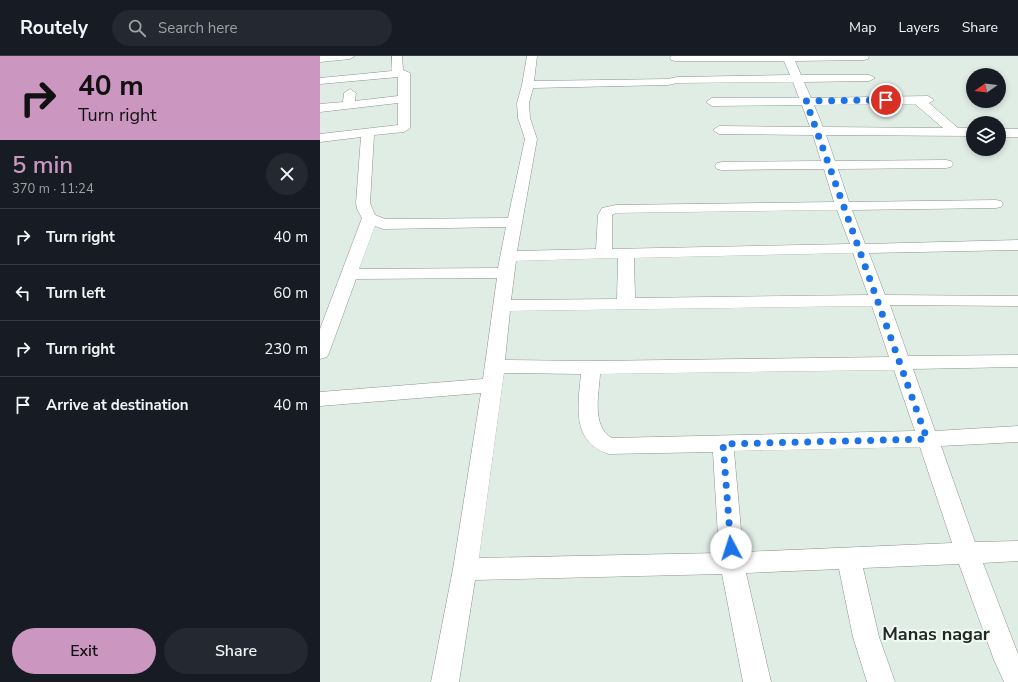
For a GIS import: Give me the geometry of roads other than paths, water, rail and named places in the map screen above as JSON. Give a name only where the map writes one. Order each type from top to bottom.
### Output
[{"type":"street","points":[[320,59],[350,56]]},
{"type":"street","points":[[397,56],[398,74]]},
{"type":"street","points":[[445,682],[465,570],[494,375],[507,264],[530,139],[529,129],[524,118],[523,103],[528,85],[532,56]]},
{"type":"street","points":[[677,80],[675,57],[857,57]]},
{"type":"street","points":[[789,57],[818,130],[843,206],[879,300],[967,552],[1007,660],[1018,682]]},
{"type":"street","points":[[320,81],[404,73],[404,128],[320,138]]},
{"type":"street","points":[[349,105],[351,78]]},
{"type":"street","points":[[528,85],[668,82],[677,80],[869,78]]},
{"type":"street","points":[[320,108],[404,100]]},
{"type":"street","points":[[712,102],[923,100],[954,131]]},
{"type":"street","points":[[719,130],[935,130],[966,132]]},
{"type":"street","points":[[368,133],[363,203],[364,209],[370,218],[376,222],[390,224],[515,222]]},
{"type":"street","points":[[1006,133],[1018,134]]},
{"type":"street","points":[[722,166],[946,164]]},
{"type":"street","points":[[604,254],[605,215],[611,209],[996,204]]},
{"type":"street","points":[[320,353],[370,218]]},
{"type":"street","points":[[348,274],[507,264],[626,253],[1018,245]]},
{"type":"street","points":[[626,253],[626,305]]},
{"type":"street","points":[[502,306],[879,300],[1018,301]]},
{"type":"street","points":[[320,399],[494,375],[591,368],[1018,361]]},
{"type":"street","points":[[591,368],[590,427],[598,440],[603,444],[616,446],[723,444],[927,439],[1018,434]]},
{"type":"street","points":[[723,444],[732,563],[757,682]]},
{"type":"street","points":[[465,570],[732,563],[1018,551]]},
{"type":"street","points":[[848,558],[866,637],[881,682]]},
{"type":"district","name":"Manas nagar","points":[[936,634]]}]
